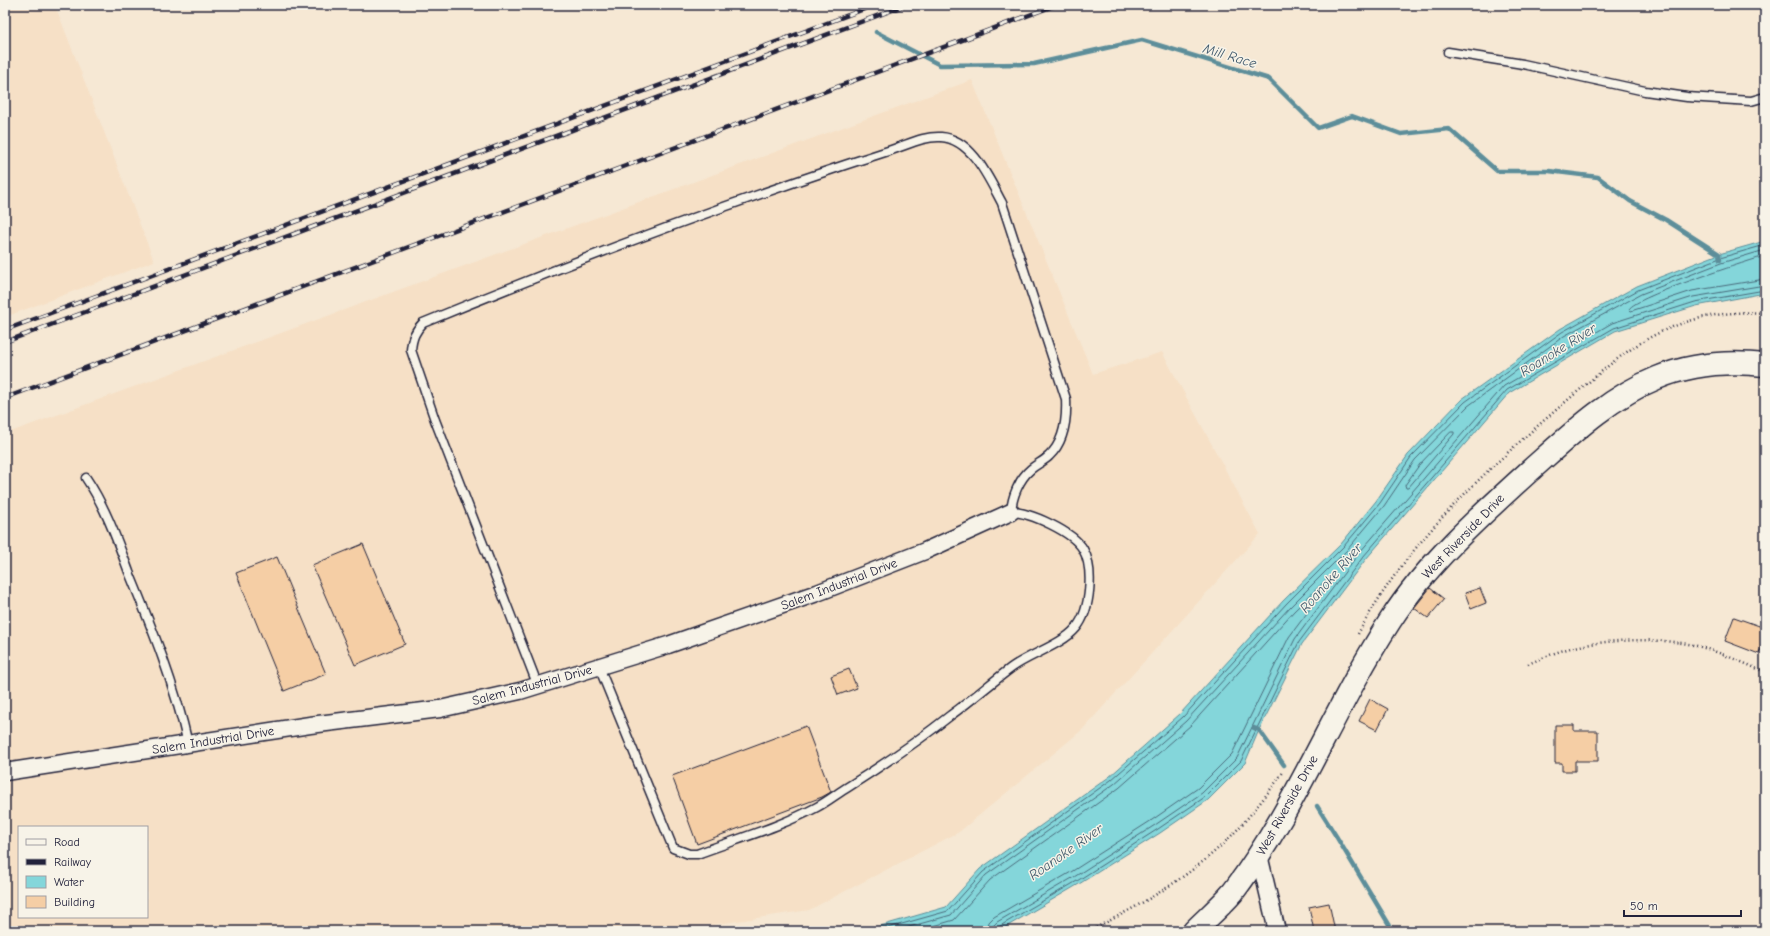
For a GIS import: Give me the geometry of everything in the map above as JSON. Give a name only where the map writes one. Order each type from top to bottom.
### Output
[{"type":"street","name":"West Riverside Drive","points":[[1194,931],[1232,893],[1259,855],[1390,621],[1426,572],[1449,547],[1491,506],[1560,443],[1604,409],[1632,391],[1657,378],[1708,364],[1735,363],[1765,365]]},
{"type":"street","name":"Salem Industrial Drive","points":[[5,772],[310,725],[440,709],[538,686],[668,645],[817,593],[925,551],[1011,512]]},
{"type":"street","points":[[1259,855],[1277,931]]},
{"type":"lane","points":[[1448,52],[1523,64],[1645,91],[1687,97],[1751,101],[1765,97]]},
{"type":"lane","points":[[538,686],[435,420],[411,350],[412,340],[416,330],[423,323],[514,285],[682,222],[928,137],[951,139],[963,145],[972,154],[992,183],[1002,203],[1066,399],[1066,422],[1058,443],[1049,456],[1030,470],[1020,481],[1015,492],[1011,512],[1021,512],[1032,516],[1073,538],[1082,547],[1087,559],[1090,575],[1088,595],[1083,617],[1076,628],[1062,639],[1020,661],[952,715],[877,768],[819,806],[697,854],[679,852],[673,848],[599,667]]},
{"type":"lane","points":[[86,478],[94,490],[111,527],[144,608],[180,706],[188,744]]},
{"type":"path","points":[[1528,664],[1553,653],[1580,646],[1604,642],[1646,641],[1693,645],[1714,651],[1765,672]]},
{"type":"path","points":[[1089,931],[1145,901],[1195,867],[1234,833],[1288,766]]},
{"type":"shaded area","points":[[5,5],[55,5],[154,261],[5,317]]},
{"type":"shaded area","points":[[972,80],[1093,374],[1162,352],[1260,534],[1082,730],[959,832],[809,910],[672,931],[5,931],[5,434]]},
{"type":"water","name":"Roanoke River","points":[[1765,241],[1765,293],[1696,306],[1615,331],[1509,393],[1366,559],[1302,644],[1259,730],[1245,763],[1208,800],[1160,833],[1079,884],[999,931],[863,931],[946,907],[980,869],[1109,777],[1180,714],[1283,601],[1341,544],[1376,501],[1408,455],[1462,399],[1560,329],[1637,286],[1719,254]]},
{"type":"building","points":[[363,544],[405,644],[355,665],[312,565]]},
{"type":"building","points":[[277,557],[326,674],[284,691],[236,573]]},
{"type":"building","points":[[1430,588],[1444,599],[1428,618],[1414,608]]},
{"type":"building","points":[[1480,588],[1486,603],[1471,609],[1465,593]]},
{"type":"building","points":[[1734,617],[1765,628],[1765,638],[1759,654],[1725,641]]},
{"type":"building","points":[[849,669],[857,688],[838,695],[831,676]]},
{"type":"building","points":[[1370,699],[1388,709],[1377,730],[1359,721]]},
{"type":"building","points":[[1555,725],[1574,725],[1574,731],[1598,731],[1598,761],[1575,761],[1575,771],[1562,771],[1562,763],[1555,763]]},
{"type":"building","points":[[806,726],[831,792],[822,797],[697,844],[672,776]]},
{"type":"building","points":[[1329,903],[1335,931],[1314,931],[1309,907]]},
{"type":"waterway","name":"Mill Race","points":[[876,32],[940,65],[1034,64],[1142,40],[1269,79],[1318,128],[1352,116],[1401,134],[1449,129],[1497,171],[1549,171],[1598,177],[1630,201],[1666,220],[1719,254],[1720,260]]},
{"type":"waterway","points":[[1254,728],[1259,730],[1284,765]]},
{"type":"waterway","points":[[1317,806],[1393,931]]},
{"type":"railway","points":[[5,330],[875,5]]},
{"type":"railway","points":[[5,342],[906,5]]},
{"type":"railway","points":[[5,398],[1056,5]]}]
